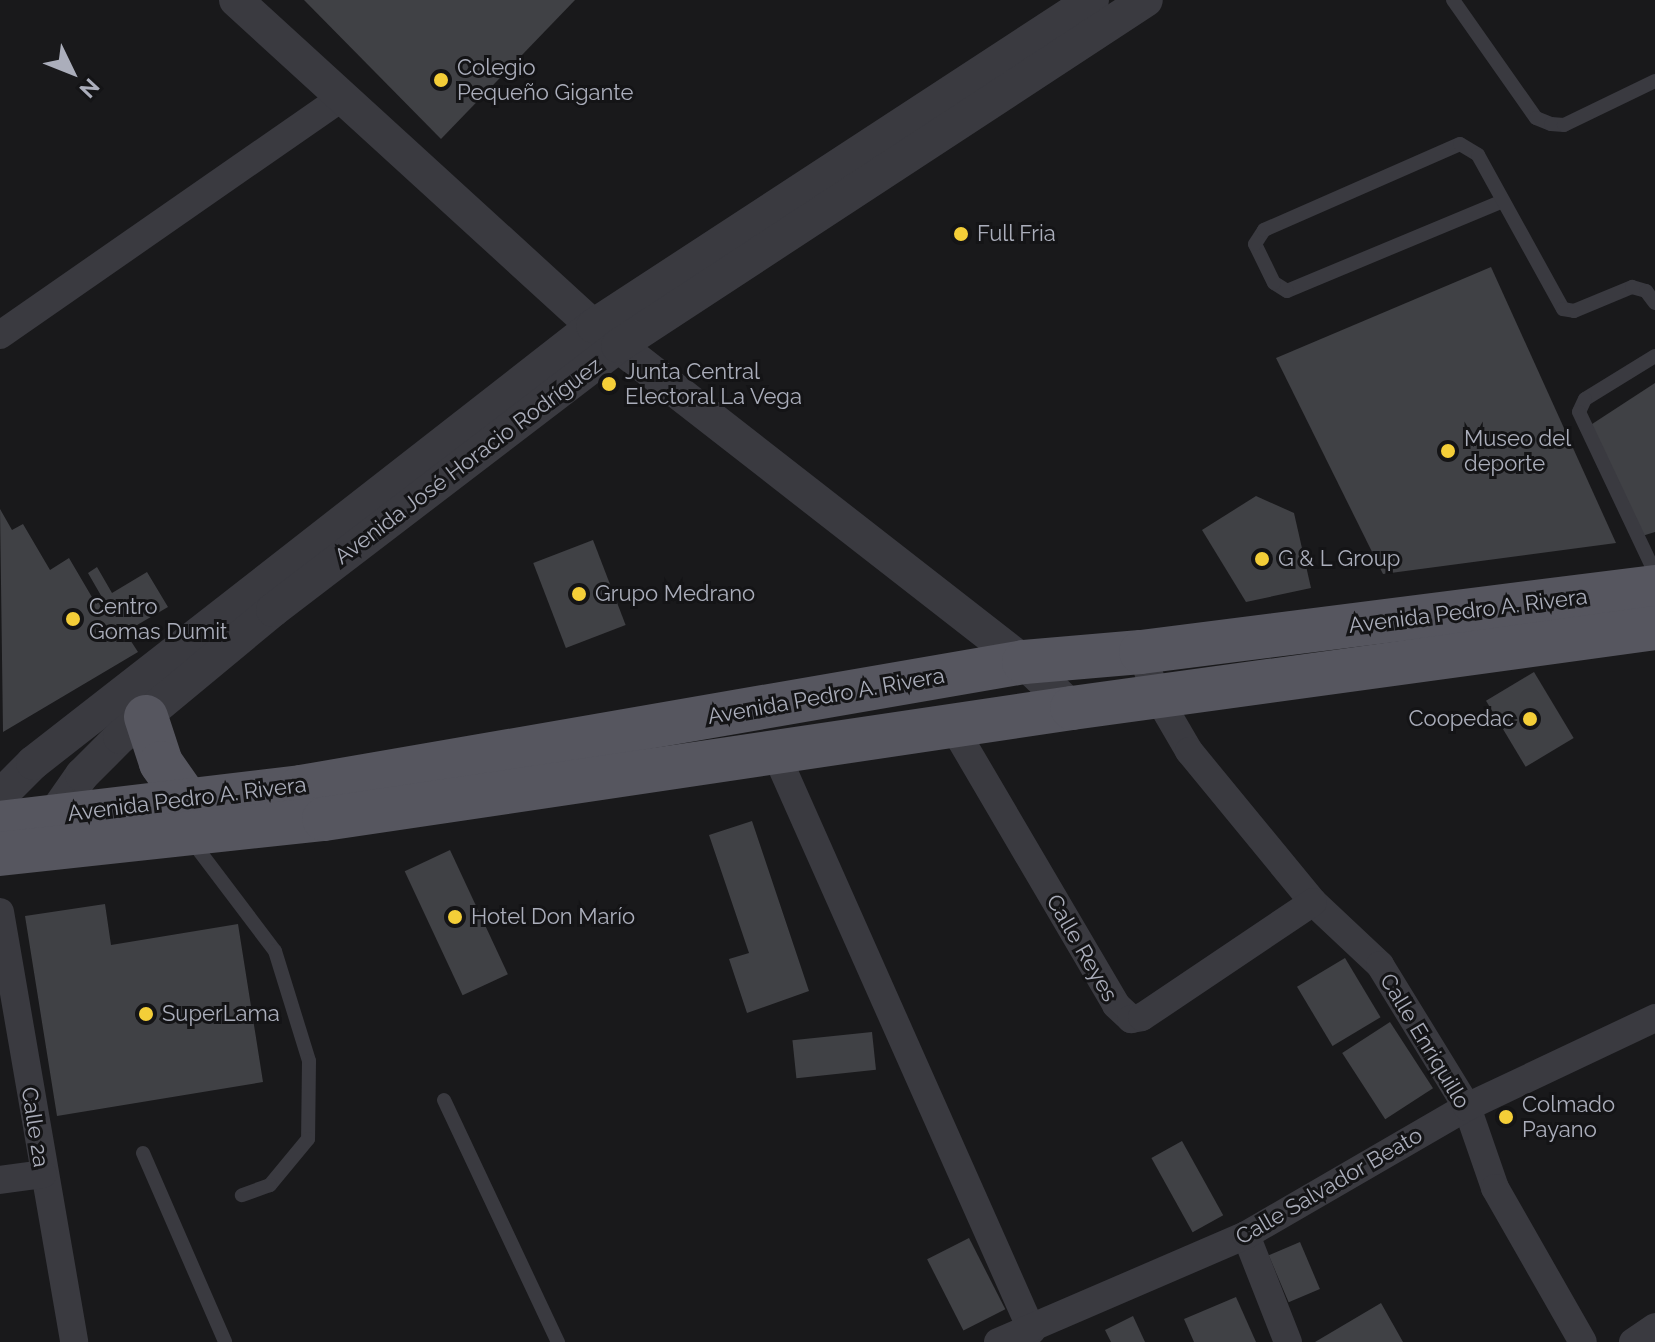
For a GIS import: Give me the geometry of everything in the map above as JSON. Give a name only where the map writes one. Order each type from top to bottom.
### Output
[{"type":"main road","name":"Avenida Pedro A. Rivera","points":[[186,817],[301,787],[1024,662],[1141,652],[1655,587]]},
{"type":"main road","name":"Avenida Pedro A. Rivera","points":[[0,823],[56,831],[186,817],[324,819],[952,725],[1655,628]]},
{"type":"main road","points":[[146,717],[161,763],[186,817]]},
{"type":"main road","name":"Avenida Pedro A. Rivera","points":[[0,854],[56,831]]},
{"type":"street","points":[[236,0],[606,336],[1024,662],[1072,708]]},
{"type":"street","name":"Avenida José Horacio Rodríguez","points":[[0,796],[33,763],[606,336],[1092,0]]},
{"type":"street","name":"Avenida José Horacio Rodríguez","points":[[56,831],[82,775],[146,717],[606,336],[1146,0]]},
{"type":"street","points":[[0,335],[341,98]]},
{"type":"street","name":"Calle Enriquillo","points":[[1141,652],[1157,696],[1189,751],[1313,902],[1380,965],[1467,1107],[1495,1188],[1583,1342]]},
{"type":"street","name":"Calle Reyes","points":[[952,725],[1116,1005],[1131,1019],[1142,1017],[1313,902]]},
{"type":"street","points":[[775,752],[1032,1331]]},
{"type":"street","name":"Calle 2a","points":[[0,912],[74,1342]]},
{"type":"street","name":"Calle Salvador Beato","points":[[1002,1341],[1032,1331],[1246,1235],[1467,1107],[1655,1018]]},
{"type":"street","points":[[0,1180],[43,1174]]},
{"type":"street","points":[[1246,1235],[1288,1342]]},
{"type":"street","points":[[1633,1342],[1655,1327]]},
{"type":"lane","points":[[1453,0],[1536,118],[1564,125],[1655,81]]},
{"type":"lane","points":[[1503,201],[1287,291],[1274,283],[1255,244],[1264,230],[1460,144],[1478,155],[1568,312],[1632,287],[1646,291],[1655,303]]},
{"type":"lane","points":[[1655,356],[1585,399],[1579,412],[1655,573]]},
{"type":"lane","points":[[186,817],[275,951],[309,1061],[308,1139],[270,1185],[242,1195]]},
{"type":"lane","points":[[444,1100],[558,1342]]},
{"type":"lane","points":[[143,1153],[225,1342]]},
{"type":"building","name":"Colegio Pequeño Gigante","points":[[304,0],[575,0],[441,139]]},
{"type":"building","name":"Museo del deporte","points":[[1491,267],[1616,543],[1383,574],[1276,358]]},
{"type":"building","points":[[1655,383],[1655,532],[1642,536],[1586,428]]},
{"type":"building","name":"G & L Group","points":[[1256,496],[1294,513],[1311,588],[1246,602],[1202,530]]},
{"type":"building","name":"Centro Gomas Dumit","points":[[0,509],[12,530],[23,524],[50,570],[69,558],[96,604],[103,599],[88,573],[97,567],[112,593],[147,572],[168,607],[125,632],[138,652],[3,732]]},
{"type":"building","name":"Grupo Medrano","points":[[593,540],[626,625],[566,648],[533,563]]},
{"type":"building","name":"Coopedac","points":[[1534,672],[1574,738],[1526,767],[1486,701]]},
{"type":"building","points":[[752,821],[809,991],[747,1013],[729,959],[749,953],[709,835]]},
{"type":"building","name":"Hotel Don Marío","points":[[450,850],[508,974],[463,995],[405,871]]},
{"type":"building","name":"SuperLama","points":[[105,904],[111,945],[238,924],[263,1082],[57,1116],[25,916]]},
{"type":"building","points":[[1345,958],[1381,1017],[1333,1046],[1297,987]]},
{"type":"building","points":[[1390,1022],[1433,1088],[1385,1119],[1342,1053]]},
{"type":"building","points":[[872,1032],[876,1070],[796,1078],[792,1040]]},
{"type":"building","points":[[1182,1141],[1223,1215],[1193,1232],[1151,1158]]},
{"type":"building","points":[[969,1238],[1005,1309],[963,1331],[927,1259]]},
{"type":"building","points":[[1300,1242],[1320,1289],[1289,1302],[1269,1255]]},
{"type":"building","points":[[1236,1297],[1256,1342],[1194,1342],[1184,1319]]},
{"type":"building","points":[[1381,1303],[1403,1342],[1315,1342]]},
{"type":"building","points":[[1133,1316],[1145,1342],[1111,1342],[1105,1330]]},
{"type":"place","name":"Colegio Pequeño Gigante","points":[[441,80]]},
{"type":"place","name":"Full Fria","points":[[961,234]]},
{"type":"place","name":"Junta Central Electoral La Vega","points":[[609,384]]},
{"type":"place","name":"Museo del deporte","points":[[1448,451]]},
{"type":"place","name":"G & L Group","points":[[1262,559]]},
{"type":"place","name":"Grupo Medrano","points":[[579,594]]},
{"type":"place","name":"Centro Gomas Dumit","points":[[73,619]]},
{"type":"place","name":"Coopedac","points":[[1530,719]]},
{"type":"place","name":"Hotel Don Marío","points":[[455,917]]},
{"type":"place","name":"SuperLama","points":[[146,1014]]},
{"type":"place","name":"Colmado Payano","points":[[1506,1117]]}]
